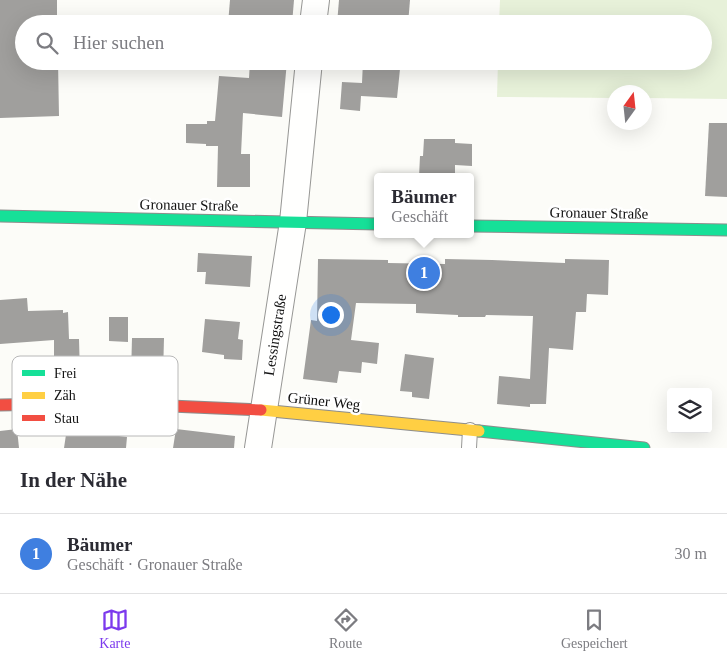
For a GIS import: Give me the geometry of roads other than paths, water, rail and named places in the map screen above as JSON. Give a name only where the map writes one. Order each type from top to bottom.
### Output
[{"type":"street","points":[[314,15],[316,0]]},
{"type":"street","name":"Lessingstraße","points":[[258,448],[293,222],[309,70]]},
{"type":"street","name":"Gronauer Straße","points":[[0,216],[374,224]]},
{"type":"street","name":"Gronauer Straße","points":[[474,226],[727,230]]},
{"type":"street","name":"Grüner Weg","points":[[178,406],[264,410],[644,448]]},
{"type":"lane","points":[[469,448],[470,430]]},
{"type":"place","name":"Bäumer","points":[[424,273]]}]
